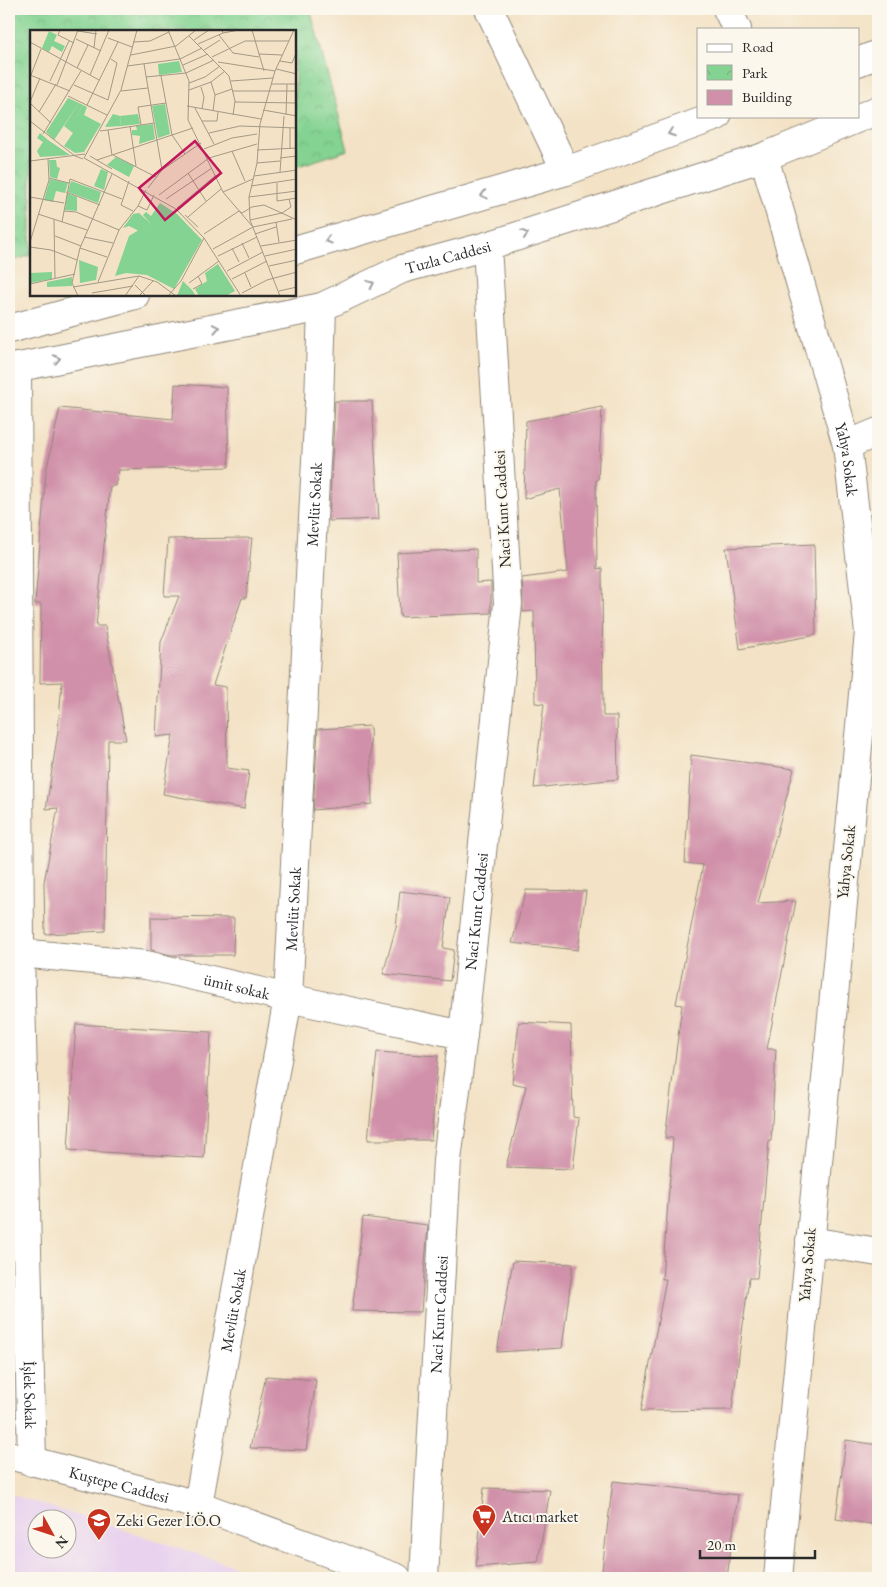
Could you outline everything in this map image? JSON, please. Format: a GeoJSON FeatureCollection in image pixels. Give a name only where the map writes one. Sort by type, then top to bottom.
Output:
{"type":"FeatureCollection","features":[{"type":"Feature","properties":{"kind":"street"},"geometry":{"type":"LineString","coordinates":[[489,9],[566,171]]}},
{"type":"Feature","properties":{"kind":"street"},"geometry":{"type":"LineString","coordinates":[[726,9],[736,28]]}},
{"type":"Feature","properties":{"kind":"street"},"geometry":{"type":"LineString","coordinates":[[860,61],[878,54]]}},
{"type":"Feature","properties":{"kind":"street","name":"Tuzla Caddesi"},"geometry":{"type":"LineString","coordinates":[[860,117],[878,110]]}},
{"type":"Feature","properties":{"kind":"street"},"geometry":{"type":"LineString","coordinates":[[296,250],[566,171],[712,118]]}},
{"type":"Feature","properties":{"kind":"street","name":"Tuzla Caddesi"},"geometry":{"type":"LineString","coordinates":[[13,368],[322,307],[402,269],[487,246],[764,157],[859,118]]}},
{"type":"Feature","properties":{"kind":"street","name":"Yahya Sokak"},"geometry":{"type":"LineString","coordinates":[[764,157],[847,445],[873,635],[810,1241],[778,1578]]}},
{"type":"Feature","properties":{"kind":"street","name":"Naci Kunt Caddesi"},"geometry":{"type":"LineString","coordinates":[[424,1578],[447,1160],[463,1034],[508,604],[487,246]]}},
{"type":"Feature","properties":{"kind":"street"},"geometry":{"type":"LineString","coordinates":[[9,330],[131,296]]}},
{"type":"Feature","properties":{"kind":"street","name":"Mevlüt Sokak"},"geometry":{"type":"LineString","coordinates":[[198,1505],[288,998],[319,403],[322,307]]}},
{"type":"Feature","properties":{"kind":"street","name":"İşlek Sokak"},"geometry":{"type":"LineString","coordinates":[[13,368],[14,952],[20,1458]]}},
{"type":"Feature","properties":{"kind":"street"},"geometry":{"type":"LineString","coordinates":[[847,445],[878,432]]}},
{"type":"Feature","properties":{"kind":"street","name":"ümit sokak"},"geometry":{"type":"LineString","coordinates":[[14,952],[146,965],[288,998],[463,1034]]}},
{"type":"Feature","properties":{"kind":"street"},"geometry":{"type":"LineString","coordinates":[[810,1241],[878,1252]]}},
{"type":"Feature","properties":{"kind":"street","name":"Kuştepe Caddesi"},"geometry":{"type":"LineString","coordinates":[[20,1458],[198,1505],[397,1578]]}},
{"type":"Feature","properties":{"kind":"shaded area","name":"Zeki Gezer İ.Ö.O"},"geometry":{"type":"Polygon","coordinates":[[[9,1494],[60,1510],[28,1510],[28,1560],[78,1560],[78,1516],[271,1578],[9,1578],[9,1494]]]}},
{"type":"Feature","properties":{"kind":"green space"},"geometry":{"type":"Polygon","coordinates":[[[9,9],[310,9],[348,150],[296,167],[296,30],[30,30],[30,255],[9,262],[9,9]]]}},
{"type":"Feature","properties":{"kind":"building"},"geometry":{"type":"Polygon","coordinates":[[[175,384],[227,387],[229,467],[119,470],[115,486],[110,486],[96,626],[105,626],[126,740],[108,740],[105,931],[45,934],[44,882],[58,808],[46,809],[58,731],[62,682],[40,683],[41,604],[35,604],[46,472],[60,408],[173,419],[175,384]]]}},
{"type":"Feature","properties":{"kind":"building"},"geometry":{"type":"Polygon","coordinates":[[[335,401],[372,401],[379,519],[329,521],[335,401]]]}},
{"type":"Feature","properties":{"kind":"building"},"geometry":{"type":"Polygon","coordinates":[[[602,407],[598,479],[596,480],[597,569],[602,568],[603,716],[617,716],[618,779],[534,788],[544,704],[535,703],[534,611],[523,612],[522,578],[568,572],[560,489],[524,499],[526,421],[602,407]]]}},
{"type":"Feature","properties":{"kind":"building"},"geometry":{"type":"Polygon","coordinates":[[[252,538],[246,598],[242,598],[213,685],[226,687],[227,768],[249,771],[244,809],[163,794],[173,735],[156,737],[161,642],[179,596],[164,596],[168,539],[252,538]]]}},
{"type":"Feature","properties":{"kind":"building"},"geometry":{"type":"Polygon","coordinates":[[[814,544],[816,635],[740,649],[726,548],[814,544]]]}},
{"type":"Feature","properties":{"kind":"building"},"geometry":{"type":"Polygon","coordinates":[[[476,549],[476,583],[491,582],[491,613],[400,617],[397,553],[476,549]]]}},
{"type":"Feature","properties":{"kind":"building"},"geometry":{"type":"Polygon","coordinates":[[[370,726],[372,804],[313,810],[318,729],[370,726]]]}},
{"type":"Feature","properties":{"kind":"building"},"geometry":{"type":"Polygon","coordinates":[[[691,755],[794,769],[758,903],[796,901],[767,1049],[776,1049],[771,1141],[769,1141],[757,1278],[749,1278],[732,1410],[641,1411],[666,1279],[662,1279],[673,1138],[665,1138],[682,1005],[676,1004],[703,865],[685,863],[691,755]]]}},
{"type":"Feature","properties":{"kind":"building"},"geometry":{"type":"Polygon","coordinates":[[[526,890],[586,891],[578,950],[512,943],[526,890]]]}},
{"type":"Feature","properties":{"kind":"building"},"geometry":{"type":"Polygon","coordinates":[[[400,891],[450,897],[443,948],[454,950],[450,981],[383,974],[396,927],[400,891]]]}},
{"type":"Feature","properties":{"kind":"building"},"geometry":{"type":"Polygon","coordinates":[[[151,917],[234,918],[233,955],[171,955],[151,950],[151,917]]]}},
{"type":"Feature","properties":{"kind":"building"},"geometry":{"type":"Polygon","coordinates":[[[519,1022],[571,1025],[573,1117],[579,1118],[573,1169],[506,1167],[526,1086],[512,1083],[519,1022]]]}},
{"type":"Feature","properties":{"kind":"building"},"geometry":{"type":"Polygon","coordinates":[[[76,1024],[211,1032],[204,1158],[68,1150],[76,1024]]]}},
{"type":"Feature","properties":{"kind":"building"},"geometry":{"type":"Polygon","coordinates":[[[377,1052],[438,1056],[431,1140],[368,1140],[377,1052]]]}},
{"type":"Feature","properties":{"kind":"building"},"geometry":{"type":"Polygon","coordinates":[[[363,1217],[428,1225],[421,1312],[352,1311],[363,1217]]]}},
{"type":"Feature","properties":{"kind":"building"},"geometry":{"type":"Polygon","coordinates":[[[513,1261],[573,1264],[562,1348],[497,1352],[513,1261]]]}},
{"type":"Feature","properties":{"kind":"building"},"geometry":{"type":"Polygon","coordinates":[[[266,1376],[316,1380],[306,1450],[250,1448],[266,1376]]]}},
{"type":"Feature","properties":{"kind":"building"},"geometry":{"type":"Polygon","coordinates":[[[846,1440],[878,1445],[878,1525],[836,1519],[846,1440]]]}},
{"type":"Feature","properties":{"kind":"building"},"geometry":{"type":"Polygon","coordinates":[[[613,1481],[738,1495],[727,1578],[601,1578],[613,1481]]]}},
{"type":"Feature","properties":{"kind":"building"},"geometry":{"type":"Polygon","coordinates":[[[484,1488],[550,1490],[538,1562],[476,1567],[484,1488]]]}},
{"type":"Feature","properties":{"kind":"place","name":"Atıcı market"},"geometry":{"type":"Point","coordinates":[484,1537]}},
{"type":"Feature","properties":{"kind":"place","name":"Zeki Gezer İ.Ö.O"},"geometry":{"type":"Point","coordinates":[99,1541]}}]}
